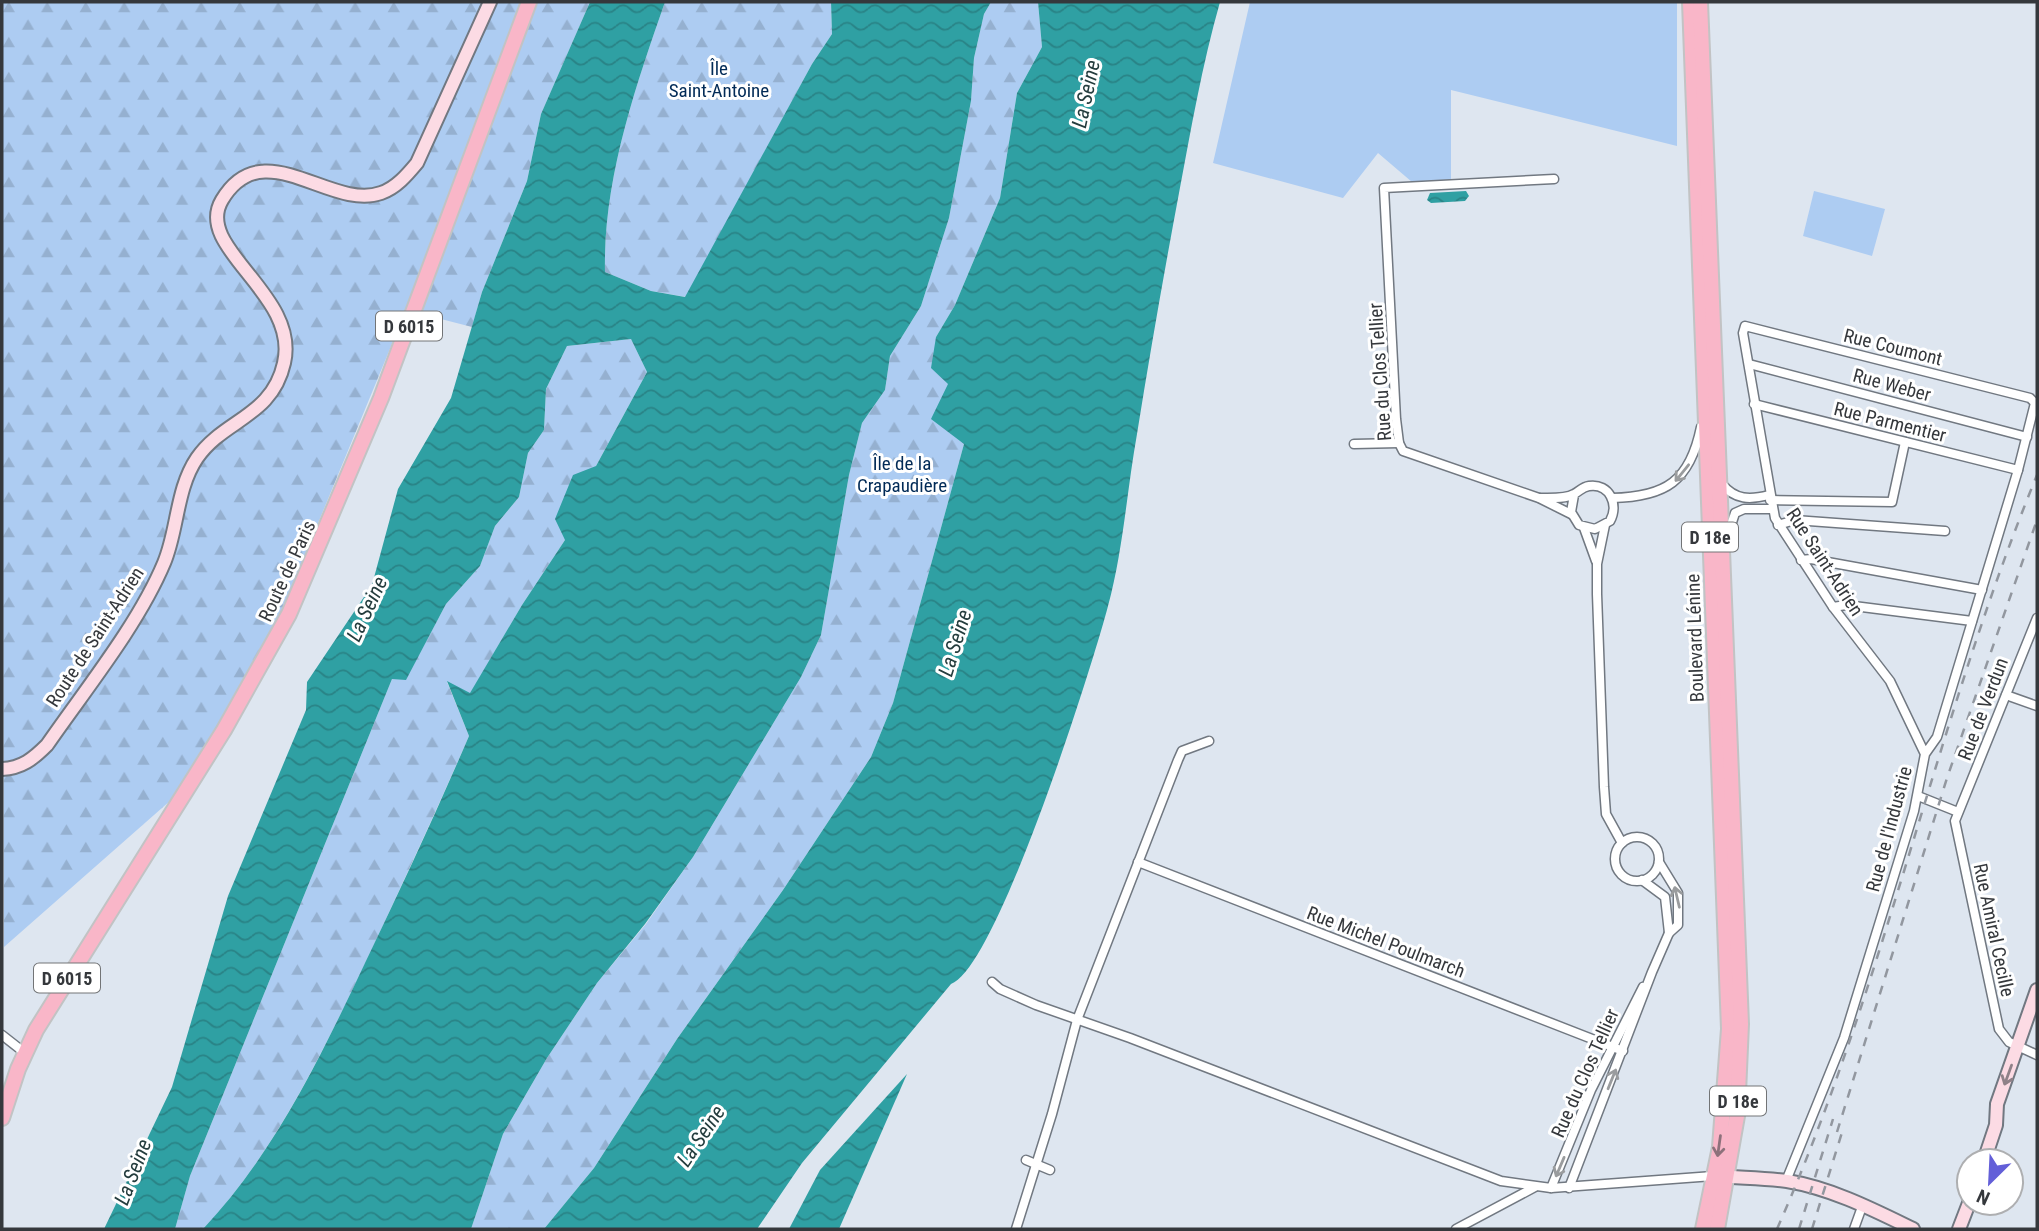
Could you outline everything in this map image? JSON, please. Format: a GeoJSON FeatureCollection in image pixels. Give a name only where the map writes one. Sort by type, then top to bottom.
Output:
{"type":"FeatureCollection","features":[{"type":"Feature","properties":{"kind":"main road","name":"Route de Saint-Adrien"},"geometry":{"type":"LineString","coordinates":[[2,769],[14,769],[31,761],[47,745],[153,586],[165,562],[187,477],[198,458],[212,441],[261,407],[281,377],[285,361],[285,330],[273,304],[224,241],[219,226],[220,202],[236,182],[264,170],[299,177],[358,196],[383,193],[398,184],[417,163],[490,2]]}},
{"type":"Feature","properties":{"kind":"main road","name":"Route de Paris"},"geometry":{"type":"LineString","coordinates":[[2,1118],[25,1053],[86,947],[224,730],[289,614],[381,398],[529,2]]}},
{"type":"Feature","properties":{"kind":"main road","name":"Boulevard Lénine"},"geometry":{"type":"LineString","coordinates":[[1690,2],[1704,410],[1729,980],[1724,1106],[1703,1229]]}},
{"type":"Feature","properties":{"kind":"main road","name":"Boulevard Lénine"},"geometry":{"type":"LineString","coordinates":[[1700,2],[1741,1024],[1737,1116],[1729,1177]]}},
{"type":"Feature","properties":{"kind":"main road"},"geometry":{"type":"LineString","coordinates":[[1989,1147],[1996,1125],[1997,1104],[2037,990]]}},
{"type":"Feature","properties":{"kind":"main road"},"geometry":{"type":"LineString","coordinates":[[1713,1176],[1786,1181],[1863,1204],[1913,1229]]}},
{"type":"Feature","properties":{"kind":"main road","name":"D 18e"},"geometry":{"type":"LineString","coordinates":[[1717,1229],[1729,1177]]}},
{"type":"Feature","properties":{"kind":"street","name":"Rue du Clos Tellier"},"geometry":{"type":"LineString","coordinates":[[1554,179],[1384,188],[1399,443],[1408,453],[1539,498],[1572,514],[1584,528],[1597,564]]}},
{"type":"Feature","properties":{"kind":"street","name":"Rue Saint-Adrien"},"geometry":{"type":"LineString","coordinates":[[1744,327],[1770,501],[1778,525],[1833,607],[1890,681],[1925,754]]}},
{"type":"Feature","properties":{"kind":"street","name":"Rue Coumont"},"geometry":{"type":"LineString","coordinates":[[1744,327],[2034,401]]}},
{"type":"Feature","properties":{"kind":"street","name":"Rue Weber"},"geometry":{"type":"LineString","coordinates":[[1749,364],[2027,437]]}},
{"type":"Feature","properties":{"kind":"street","name":"Rue de l'Industrie"},"geometry":{"type":"LineString","coordinates":[[1786,1181],[1844,1038],[1917,796],[1925,754],[1937,737],[2018,470],[2034,401]]}},
{"type":"Feature","properties":{"kind":"street","name":"Rue Parmentier"},"geometry":{"type":"LineString","coordinates":[[1754,404],[2018,470]]}},
{"type":"Feature","properties":{"kind":"street"},"geometry":{"type":"LineString","coordinates":[[1612,498],[1655,492],[1677,481],[1694,453],[1704,410]]}},
{"type":"Feature","properties":{"kind":"street"},"geometry":{"type":"LineString","coordinates":[[1719,481],[1735,496],[1770,501],[1892,502],[1905,442]]}},
{"type":"Feature","properties":{"kind":"street"},"geometry":{"type":"LineString","coordinates":[[1354,444],[1399,443]]}},
{"type":"Feature","properties":{"kind":"street","name":"Rue du Clos Tellier"},"geometry":{"type":"LineString","coordinates":[[1539,498],[1574,495],[1582,488],[1594,485],[1604,489],[1612,498],[1613,516],[1605,525],[1597,564],[1606,814],[1622,843]]}},
{"type":"Feature","properties":{"kind":"street"},"geometry":{"type":"LineString","coordinates":[[1572,514],[1574,495]]}},
{"type":"Feature","properties":{"kind":"street"},"geometry":{"type":"LineString","coordinates":[[1723,558],[1735,513],[1770,501]]}},
{"type":"Feature","properties":{"kind":"street"},"geometry":{"type":"LineString","coordinates":[[1778,525],[1789,521],[1807,521],[1945,531]]}},
{"type":"Feature","properties":{"kind":"street"},"geometry":{"type":"LineString","coordinates":[[1584,528],[1595,529],[1605,525]]}},
{"type":"Feature","properties":{"kind":"street"},"geometry":{"type":"LineString","coordinates":[[1801,560],[1811,559],[1982,590]]}},
{"type":"Feature","properties":{"kind":"street"},"geometry":{"type":"LineString","coordinates":[[1833,607],[1846,604],[1972,621]]}},
{"type":"Feature","properties":{"kind":"street","name":"Rue de Verdun"},"geometry":{"type":"LineString","coordinates":[[1958,812],[2037,618]]}},
{"type":"Feature","properties":{"kind":"street"},"geometry":{"type":"LineString","coordinates":[[2006,695],[2037,706]]}},
{"type":"Feature","properties":{"kind":"street"},"geometry":{"type":"LineString","coordinates":[[1016,1229],[1038,1165],[1077,1020],[1180,754],[1209,741]]}},
{"type":"Feature","properties":{"kind":"street"},"geometry":{"type":"LineString","coordinates":[[1917,796],[1958,812]]}},
{"type":"Feature","properties":{"kind":"street","name":"Rue Amiral Cecille"},"geometry":{"type":"LineString","coordinates":[[1958,812],[1955,821],[1999,1029],[2009,1042],[2018,1047]]}},
{"type":"Feature","properties":{"kind":"street","name":"Rue du Clos Tellier"},"geometry":{"type":"LineString","coordinates":[[1569,1188],[1652,972],[1669,933],[1678,925],[1678,893],[1658,862],[1657,849],[1646,839],[1633,837],[1622,843],[1615,855],[1617,869],[1627,879],[1642,880],[1665,897],[1669,933]]}},
{"type":"Feature","properties":{"kind":"street","name":"Rue Michel Poulmarch"},"geometry":{"type":"LineString","coordinates":[[1138,862],[1623,1051]]}},
{"type":"Feature","properties":{"kind":"street"},"geometry":{"type":"LineString","coordinates":[[1642,880],[1654,873],[1658,862]]}},
{"type":"Feature","properties":{"kind":"street","name":"Rue du Clos Tellier"},"geometry":{"type":"LineString","coordinates":[[1551,1188],[1612,1047],[1652,972]]}},
{"type":"Feature","properties":{"kind":"street"},"geometry":{"type":"LineString","coordinates":[[992,982],[1011,995],[1489,1178],[1535,1187],[1569,1188],[1713,1176]]}},
{"type":"Feature","properties":{"kind":"street"},"geometry":{"type":"LineString","coordinates":[[2,1035],[25,1053]]}},
{"type":"Feature","properties":{"kind":"street"},"geometry":{"type":"LineString","coordinates":[[2018,1047],[2037,1055]]}},
{"type":"Feature","properties":{"kind":"street"},"geometry":{"type":"LineString","coordinates":[[1026,1160],[1050,1170]]}},
{"type":"Feature","properties":{"kind":"street"},"geometry":{"type":"LineString","coordinates":[[1456,1229],[1535,1187]]}},
{"type":"Feature","properties":{"kind":"street"},"geometry":{"type":"LineString","coordinates":[[1854,1229],[1863,1204]]}},
{"type":"Feature","properties":{"kind":"green space"},"geometry":{"type":"Polygon","coordinates":[[[2,2],[590,2],[541,114],[527,181],[482,292],[472,327],[406,310],[262,659],[179,793],[4,947],[2,2]]]}},
{"type":"Feature","properties":{"kind":"green space","name":"Île Saint-Antoine"},"geometry":{"type":"Polygon","coordinates":[[[665,2],[831,2],[832,34],[812,64],[686,297],[651,291],[605,272],[609,203],[615,169],[632,101],[665,2]]]}},
{"type":"Feature","properties":{"kind":"green space","name":"Île de la Crapaudière"},"geometry":{"type":"Polygon","coordinates":[[[991,2],[1038,2],[1042,47],[1017,93],[1000,198],[955,305],[936,337],[964,444],[893,703],[871,757],[783,890],[677,1039],[594,1168],[544,1229],[471,1229],[503,1134],[547,1058],[597,983],[646,924],[693,857],[801,677],[821,635],[849,475],[862,423],[885,390],[890,356],[921,306],[949,218],[971,101],[974,58],[984,14],[991,2]]]}},
{"type":"Feature","properties":{"kind":"green space"},"geometry":{"type":"Polygon","coordinates":[[[1250,2],[1677,2],[1677,146],[1451,90],[1451,180],[1412,182],[1378,153],[1343,198],[1213,163],[1250,2]]]}},
{"type":"Feature","properties":{"kind":"green space"},"geometry":{"type":"Polygon","coordinates":[[[1814,191],[1885,209],[1872,256],[1803,236],[1814,191]]]}},
{"type":"Feature","properties":{"kind":"green space"},"geometry":{"type":"Polygon","coordinates":[[[631,339],[647,372],[596,466],[565,540],[522,605],[470,694],[447,682],[469,736],[329,1037],[273,1138],[228,1200],[203,1229],[175,1229],[190,1176],[392,679],[406,679],[446,604],[480,566],[495,526],[519,497],[528,453],[544,430],[546,389],[567,346],[631,339]]]}},
{"type":"Feature","properties":{"kind":"water","name":"La Seine"},"geometry":{"type":"Polygon","coordinates":[[[590,2],[665,2],[632,101],[615,169],[609,203],[605,272],[651,291],[685,297],[812,64],[832,34],[831,2],[991,2],[984,14],[974,58],[971,101],[949,218],[921,306],[890,356],[885,390],[862,423],[849,475],[821,635],[801,677],[693,857],[645,924],[597,983],[547,1058],[503,1134],[471,1229],[203,1229],[252,1169],[294,1103],[348,998],[444,793],[469,736],[447,681],[470,693],[522,605],[565,540],[555,519],[573,475],[596,466],[647,372],[631,339],[567,346],[546,389],[544,430],[528,453],[519,497],[495,526],[480,566],[446,604],[406,680],[392,679],[190,1176],[175,1229],[104,1229],[172,1087],[228,896],[306,710],[307,682],[372,585],[398,489],[451,398],[482,292],[527,181],[541,114],[590,2]]]}},
{"type":"Feature","properties":{"kind":"water","name":"La Seine"},"geometry":{"type":"Polygon","coordinates":[[[1038,2],[1220,2],[1202,73],[1173,223],[1113,585],[1064,747],[1017,873],[993,926],[970,966],[951,984],[802,1163],[757,1229],[544,1229],[594,1168],[677,1039],[783,890],[871,757],[893,703],[964,444],[931,419],[948,384],[931,368],[936,337],[955,305],[1000,198],[1017,93],[1042,47],[1038,2]]]}},
{"type":"Feature","properties":{"kind":"water"},"geometry":{"type":"Polygon","coordinates":[[[1466,191],[1469,196],[1465,201],[1431,203],[1427,200],[1430,193],[1466,191]]]}},
{"type":"Feature","properties":{"kind":"water"},"geometry":{"type":"Polygon","coordinates":[[[907,1074],[839,1229],[789,1229],[820,1170],[907,1074]]]}},
{"type":"Feature","properties":{"kind":"railway"},"geometry":{"type":"LineString","coordinates":[[1777,1229],[1815,1137],[1849,1043],[1969,662],[2037,475]]}},
{"type":"Feature","properties":{"kind":"railway"},"geometry":{"type":"LineString","coordinates":[[1837,1132],[1947,778],[2037,520]]}},
{"type":"Feature","properties":{"kind":"railway"},"geometry":{"type":"LineString","coordinates":[[1799,1229],[1833,1119]]}},
{"type":"Feature","properties":{"kind":"railway"},"geometry":{"type":"LineString","coordinates":[[1812,1229],[1844,1126]]}}]}
